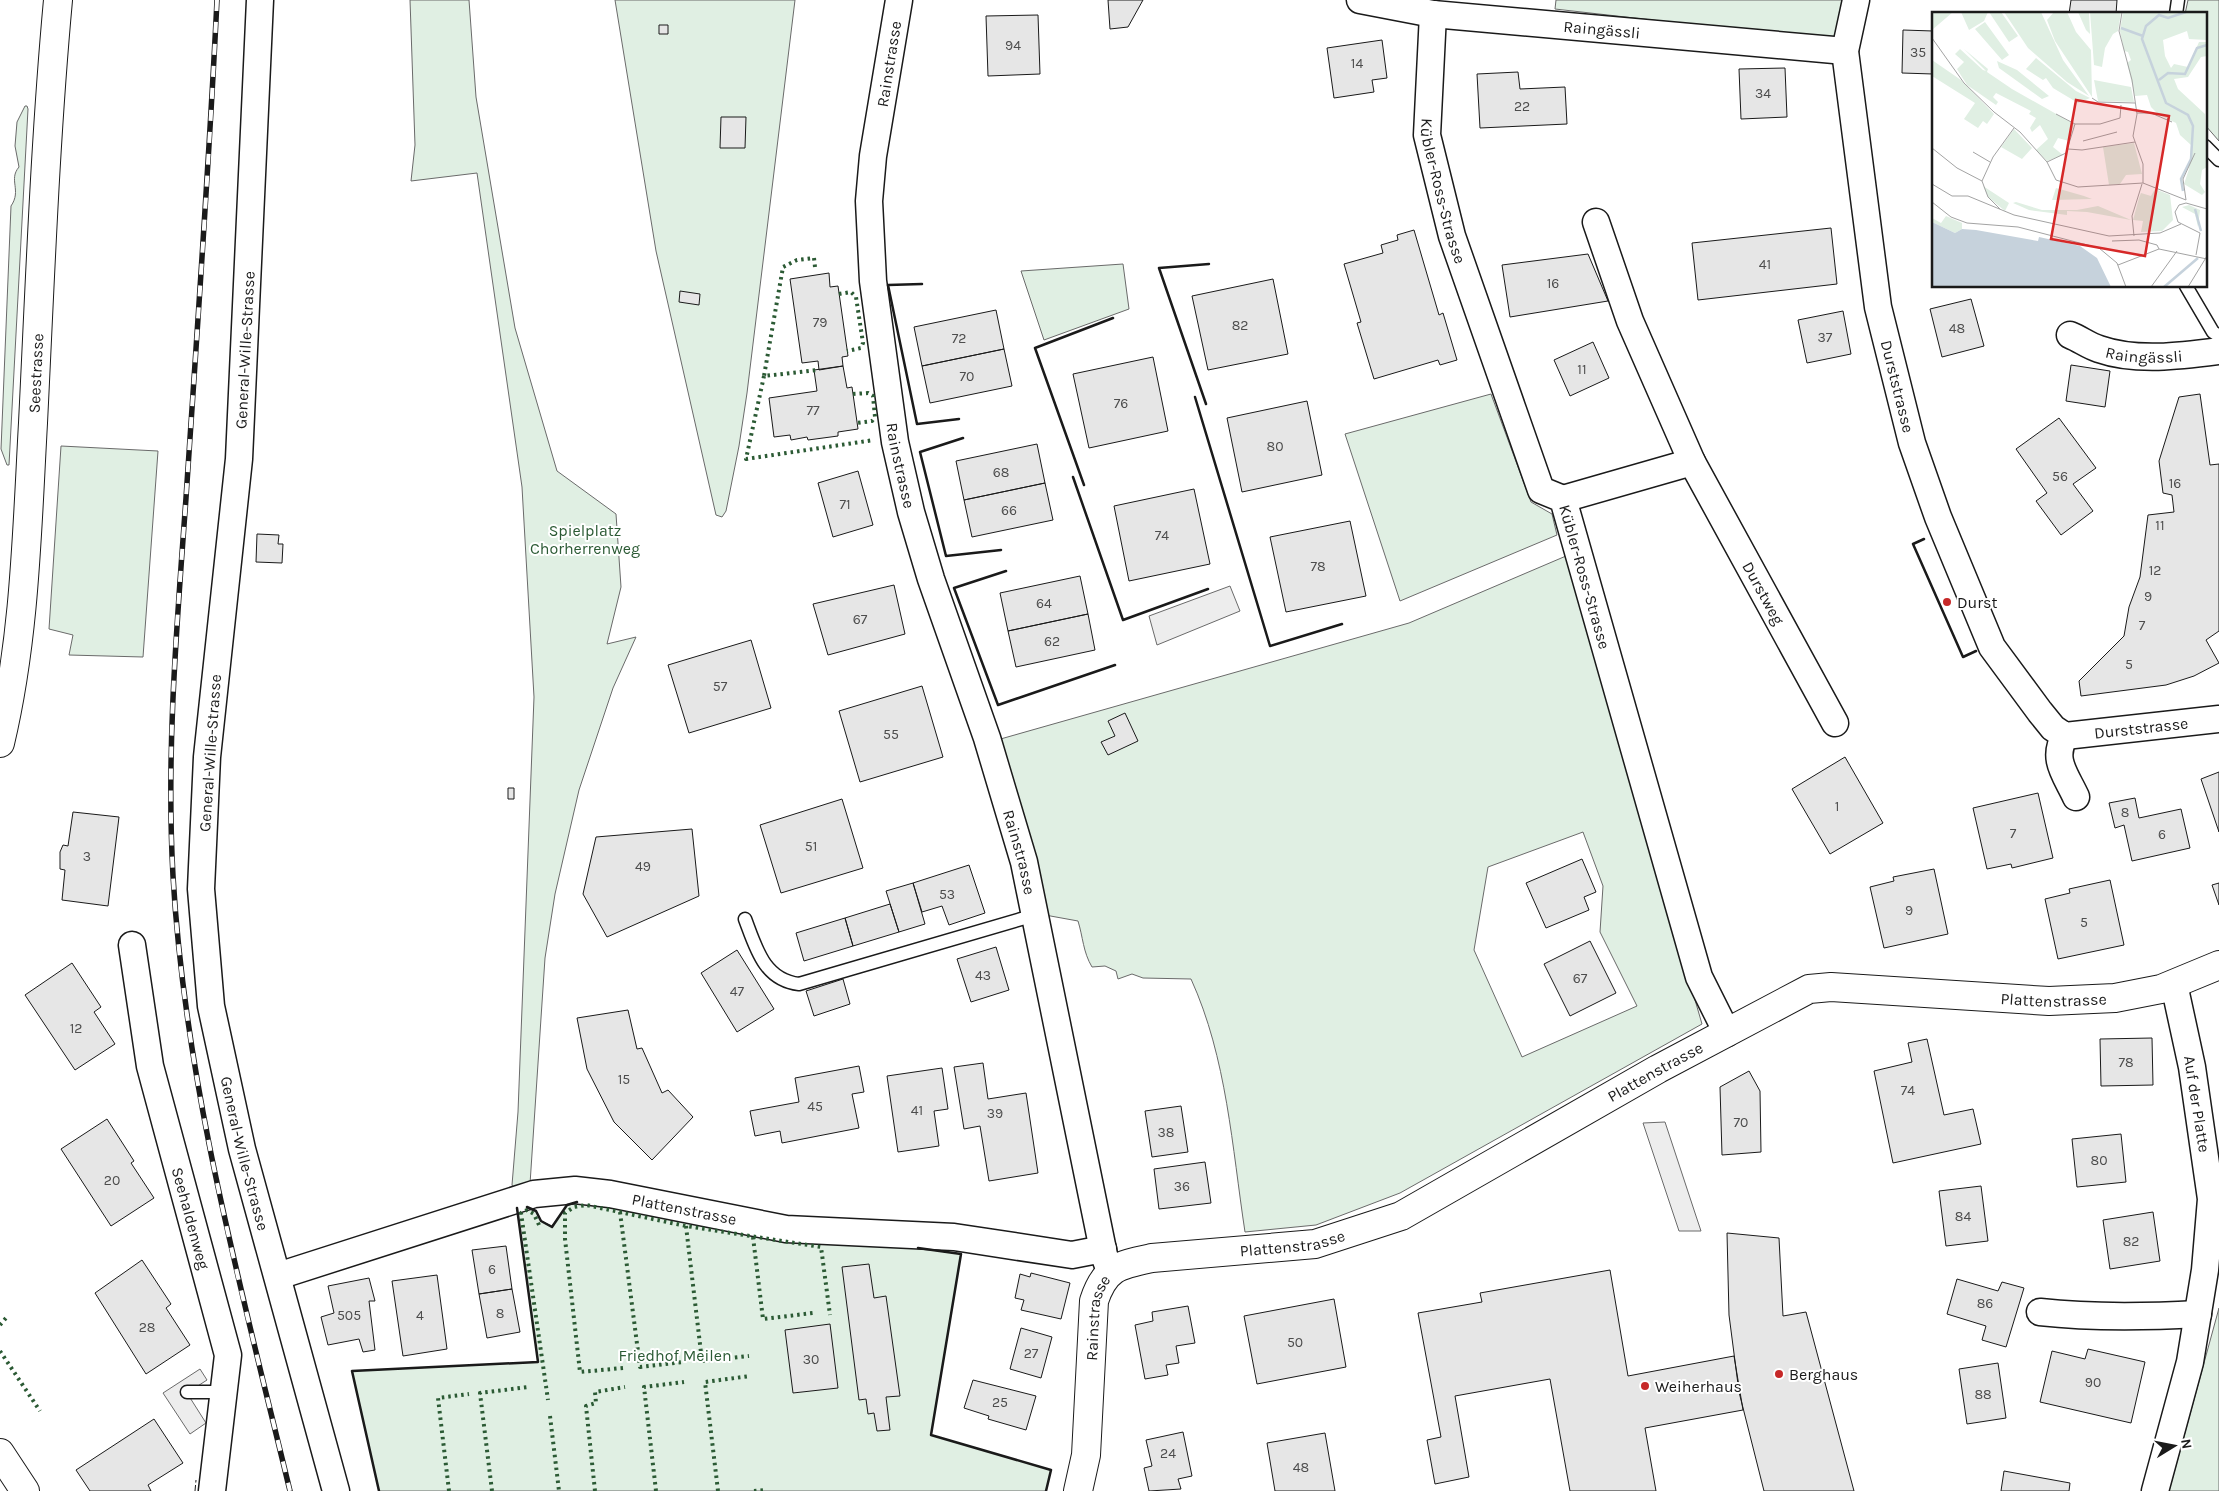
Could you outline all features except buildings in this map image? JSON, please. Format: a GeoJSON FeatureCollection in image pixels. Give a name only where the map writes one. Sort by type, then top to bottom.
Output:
{"type":"FeatureCollection","features":[{"type":"Feature","properties":{"kind":"street","name":"Seestrasse"},"geometry":{"type":"LineString","coordinates":[[0,743],[14,673],[25,570],[46,150],[58,0]]}},
{"type":"Feature","properties":{"kind":"street","name":"General-Wille-Strasse"},"geometry":{"type":"LineString","coordinates":[[260,0],[239,459],[207,756],[201,889],[211,1006],[242,1149],[336,1491]]}},
{"type":"Feature","properties":{"kind":"street","name":"Rainstrasse"},"geometry":{"type":"LineString","coordinates":[[900,0],[873,156],[869,201],[873,281],[895,442],[911,512],[931,579],[974,699],[1014,824],[1035,915],[1106,1260],[1094,1301],[1086,1455],[1078,1491]]}},
{"type":"Feature","properties":{"kind":"street","name":"Raingässli"},"geometry":{"type":"LineString","coordinates":[[1360,0],[1433,14],[1845,52]]}},
{"type":"Feature","properties":{"kind":"street","name":"Durststrasse"},"geometry":{"type":"LineString","coordinates":[[1856,0],[1845,52],[1878,307],[1912,443],[1938,517],[1992,647],[2053,728],[2065,736],[2219,719]]}},
{"type":"Feature","properties":{"kind":"street","name":"Kübler-Ross-Strasse"},"geometry":{"type":"LineString","coordinates":[[1433,14],[1427,135],[1452,236],[1541,490],[1563,499],[1700,977],[1727,1034]]}},
{"type":"Feature","properties":{"kind":"street","name":"Durstweg"},"geometry":{"type":"LineString","coordinates":[[1596,222],[1630,321],[1692,462],[1834,723]]}},
{"type":"Feature","properties":{"kind":"street","name":"Raingässli"},"geometry":{"type":"LineString","coordinates":[[2070,335],[2099,349],[2124,354],[2185,355],[2219,350]]}},
{"type":"Feature","properties":{"kind":"street"},"geometry":{"type":"LineString","coordinates":[[1563,499],[1692,462]]}},
{"type":"Feature","properties":{"kind":"street"},"geometry":{"type":"LineString","coordinates":[[2065,736],[2059,746],[2058,756],[2076,797]]}},
{"type":"Feature","properties":{"kind":"street","name":"Seehaldenweg"},"geometry":{"type":"LineString","coordinates":[[132,945],[150,1066],[228,1355],[212,1491]]}},
{"type":"Feature","properties":{"kind":"street","name":"Plattenstrasse"},"geometry":{"type":"LineString","coordinates":[[278,1276],[534,1194],[575,1190],[610,1194],[786,1229],[954,1237],[1125,1264],[1152,1258],[1315,1244],[1401,1216],[1658,1070],[1809,989],[1832,987],[2073,1001],[2115,998],[2162,989],[2219,966]]}},
{"type":"Feature","properties":{"kind":"street","name":"Auf der Platte"},"geometry":{"type":"LineString","coordinates":[[2154,1491],[2190,1362],[2205,1270],[2211,1199],[2192,1067],[2174,984]]}},
{"type":"Feature","properties":{"kind":"street"},"geometry":{"type":"LineString","coordinates":[[2040,1312],[2087,1318],[2198,1314]]}},
{"type":"Feature","properties":{"kind":"street"},"geometry":{"type":"LineString","coordinates":[[0,1453],[25,1491]]}},
{"type":"Feature","properties":{"kind":"lane"},"geometry":{"type":"LineString","coordinates":[[2206,147],[2219,160]]}},
{"type":"Feature","properties":{"kind":"lane"},"geometry":{"type":"LineString","coordinates":[[2187,288],[2213,332],[2219,336]]}},
{"type":"Feature","properties":{"kind":"lane","name":"Rainstrasse"},"geometry":{"type":"LineString","coordinates":[[745,919],[766,966],[776,977],[788,983],[799,984],[1035,915]]}},
{"type":"Feature","properties":{"kind":"lane"},"geometry":{"type":"LineString","coordinates":[[187,1392],[224,1392]]}},
{"type":"Feature","properties":{"kind":"green space","name":"Spielplatz Chorherrenweg"},"geometry":{"type":"Polygon","coordinates":[[[410,0],[469,0],[476,97],[515,328],[557,471],[616,514],[621,587],[607,644],[636,637],[613,688],[579,790],[555,894],[545,958],[530,1184],[514,1189],[512,1185],[518,1112],[534,697],[522,487],[477,173],[411,181],[415,145],[410,0]]]}},
{"type":"Feature","properties":{"kind":"green space"},"geometry":{"type":"Polygon","coordinates":[[[615,0],[795,0],[747,393],[726,511],[722,517],[716,515],[656,251],[615,0]]]}},
{"type":"Feature","properties":{"kind":"green space"},"geometry":{"type":"Polygon","coordinates":[[[1556,0],[1845,0],[1837,41],[1555,9],[1556,0]]]}},
{"type":"Feature","properties":{"kind":"green space"},"geometry":{"type":"Polygon","coordinates":[[[2188,0],[2219,0],[2219,141],[2206,126],[2206,12],[2185,12],[2188,0]]]}},
{"type":"Feature","properties":{"kind":"green space"},"geometry":{"type":"Polygon","coordinates":[[[25,106],[28,109],[9,465],[7,465],[1,449],[11,206],[15,195],[15,176],[19,167],[15,146],[17,122],[25,106]]]}},
{"type":"Feature","properties":{"kind":"green space"},"geometry":{"type":"Polygon","coordinates":[[[1123,264],[1129,309],[1044,340],[1021,271],[1123,264]]]}},
{"type":"Feature","properties":{"kind":"green space"},"geometry":{"type":"Polygon","coordinates":[[[1491,394],[1531,502],[1552,514],[1557,535],[1400,601],[1345,434],[1491,394]]]}},
{"type":"Feature","properties":{"kind":"green space"},"geometry":{"type":"Polygon","coordinates":[[[61,446],[158,451],[143,657],[69,655],[73,635],[49,629],[61,446]]]}},
{"type":"Feature","properties":{"kind":"green space"},"geometry":{"type":"Polygon","coordinates":[[[1566,556],[1702,1024],[1400,1193],[1316,1225],[1245,1232],[1227,1103],[1213,1040],[1191,979],[1143,978],[1132,974],[1118,979],[1116,971],[1105,966],[1092,967],[1085,950],[1078,921],[1045,915],[997,740],[1409,623],[1566,556]],[[1583,832],[1488,867],[1474,950],[1522,1057],[1637,1006],[1600,932],[1603,886],[1583,832]]]}},
{"type":"Feature","properties":{"kind":"green space","name":"Friedhof Meilen"},"geometry":{"type":"Polygon","coordinates":[[[576,1202],[961,1254],[931,1435],[1051,1470],[1046,1491],[379,1491],[352,1371],[538,1362],[517,1208],[524,1207],[536,1211],[541,1221],[552,1226],[567,1205],[576,1202]]]}},
{"type":"Feature","properties":{"kind":"green space"},"geometry":{"type":"Polygon","coordinates":[[[2219,1308],[2219,1491],[2169,1491],[2219,1308]]]}},
{"type":"Feature","properties":{"kind":"shaded area"},"geometry":{"type":"Polygon","coordinates":[[[1230,586],[1240,611],[1157,645],[1149,616],[1230,586]]]}},
{"type":"Feature","properties":{"kind":"shaded area"},"geometry":{"type":"Polygon","coordinates":[[[1665,1122],[1701,1231],[1679,1231],[1643,1123],[1665,1122]]]}},
{"type":"Feature","properties":{"kind":"shaded area"},"geometry":{"type":"Polygon","coordinates":[[[200,1369],[207,1380],[187,1393],[206,1423],[190,1434],[163,1393],[200,1369]]]}},
{"type":"Feature","properties":{"kind":"railway"},"geometry":{"type":"LineString","coordinates":[[217,0],[207,187],[174,687],[171,782],[173,876],[179,954],[189,1032],[202,1109],[235,1262],[290,1491]]}},
{"type":"Feature","properties":{"kind":"hedge"},"geometry":{"type":"LineString","coordinates":[[815,267],[814,258],[797,260],[783,267],[764,376],[818,370]]}},
{"type":"Feature","properties":{"kind":"hedge"},"geometry":{"type":"LineString","coordinates":[[839,294],[851,292],[856,297],[863,343],[861,348],[847,351]]}},
{"type":"Feature","properties":{"kind":"hedge"},"geometry":{"type":"LineString","coordinates":[[764,376],[746,459],[874,440]]}},
{"type":"Feature","properties":{"kind":"hedge"},"geometry":{"type":"LineString","coordinates":[[853,394],[868,393],[873,396],[875,417],[872,421],[857,423]]}},
{"type":"Feature","properties":{"kind":"hedge"},"geometry":{"type":"LineString","coordinates":[[623,1368],[580,1372],[565,1239],[565,1213],[574,1207],[586,1205],[686,1226],[821,1247],[830,1315]]}},
{"type":"Feature","properties":{"kind":"hedge"},"geometry":{"type":"LineString","coordinates":[[539,1225],[534,1214],[527,1210],[521,1213],[548,1400]]}},
{"type":"Feature","properties":{"kind":"hedge"},"geometry":{"type":"LineString","coordinates":[[620,1212],[640,1367],[683,1362]]}},
{"type":"Feature","properties":{"kind":"hedge"},"geometry":{"type":"LineString","coordinates":[[686,1226],[702,1361],[749,1356]]}},
{"type":"Feature","properties":{"kind":"hedge"},"geometry":{"type":"LineString","coordinates":[[753,1237],[763,1319],[813,1313]]}},
{"type":"Feature","properties":{"kind":"hedge"},"geometry":{"type":"LineString","coordinates":[[0,1325],[6,1318]]}},
{"type":"Feature","properties":{"kind":"hedge"},"geometry":{"type":"LineString","coordinates":[[0,1351],[40,1411]]}},
{"type":"Feature","properties":{"kind":"hedge"},"geometry":{"type":"LineString","coordinates":[[718,1491],[705,1382],[750,1376]]}},
{"type":"Feature","properties":{"kind":"hedge"},"geometry":{"type":"LineString","coordinates":[[656,1491],[644,1387],[684,1382]]}},
{"type":"Feature","properties":{"kind":"hedge"},"geometry":{"type":"LineString","coordinates":[[492,1491],[480,1393],[528,1387]]}},
{"type":"Feature","properties":{"kind":"hedge"},"geometry":{"type":"LineString","coordinates":[[595,1491],[586,1406],[596,1403],[595,1392],[625,1387]]}},
{"type":"Feature","properties":{"kind":"hedge"},"geometry":{"type":"LineString","coordinates":[[449,1491],[438,1398],[469,1394]]}},
{"type":"Feature","properties":{"kind":"hedge"},"geometry":{"type":"LineString","coordinates":[[550,1416],[559,1491]]}},
{"type":"Feature","properties":{"kind":"hedge"},"geometry":{"type":"LineString","coordinates":[[754,1491],[765,1490]]}},
{"type":"Feature","properties":{"kind":"fence"},"geometry":{"type":"LineString","coordinates":[[195,1491],[196,1480]]}},
{"type":"Feature","properties":{"kind":"wall"},"geometry":{"type":"LineString","coordinates":[[1206,404],[1159,268],[1209,264]]}},
{"type":"Feature","properties":{"kind":"wall"},"geometry":{"type":"LineString","coordinates":[[922,284],[888,285],[917,424],[959,419]]}},
{"type":"Feature","properties":{"kind":"wall"},"geometry":{"type":"LineString","coordinates":[[1084,485],[1035,348],[1113,318]]}},
{"type":"Feature","properties":{"kind":"wall"},"geometry":{"type":"LineString","coordinates":[[1195,397],[1270,646],[1342,624]]}},
{"type":"Feature","properties":{"kind":"wall"},"geometry":{"type":"LineString","coordinates":[[963,438],[920,452],[946,556],[1001,550]]}},
{"type":"Feature","properties":{"kind":"wall"},"geometry":{"type":"LineString","coordinates":[[1073,477],[1123,620],[1208,589]]}},
{"type":"Feature","properties":{"kind":"wall"},"geometry":{"type":"LineString","coordinates":[[1924,539],[1913,544],[1963,657],[1976,651]]}},
{"type":"Feature","properties":{"kind":"wall"},"geometry":{"type":"LineString","coordinates":[[1006,571],[954,588],[998,705],[1115,665]]}},
{"type":"Feature","properties":{"kind":"wall"},"geometry":{"type":"LineString","coordinates":[[527,1207],[536,1211],[541,1221],[552,1227],[567,1205],[577,1202]]}},
{"type":"Feature","properties":{"kind":"wall"},"geometry":{"type":"LineString","coordinates":[[379,1491],[352,1371],[538,1362],[517,1208]]}},
{"type":"Feature","properties":{"kind":"wall"},"geometry":{"type":"LineString","coordinates":[[918,1248],[961,1254],[931,1435],[1051,1470],[1046,1491]]}},
{"type":"Feature","properties":{"kind":"place","name":"Durst"},"geometry":{"type":"Point","coordinates":[1947,602]}},
{"type":"Feature","properties":{"kind":"place","name":"Berghaus"},"geometry":{"type":"Point","coordinates":[1779,1374]}},
{"type":"Feature","properties":{"kind":"place","name":"Weiherhaus"},"geometry":{"type":"Point","coordinates":[1645,1386]}}]}
